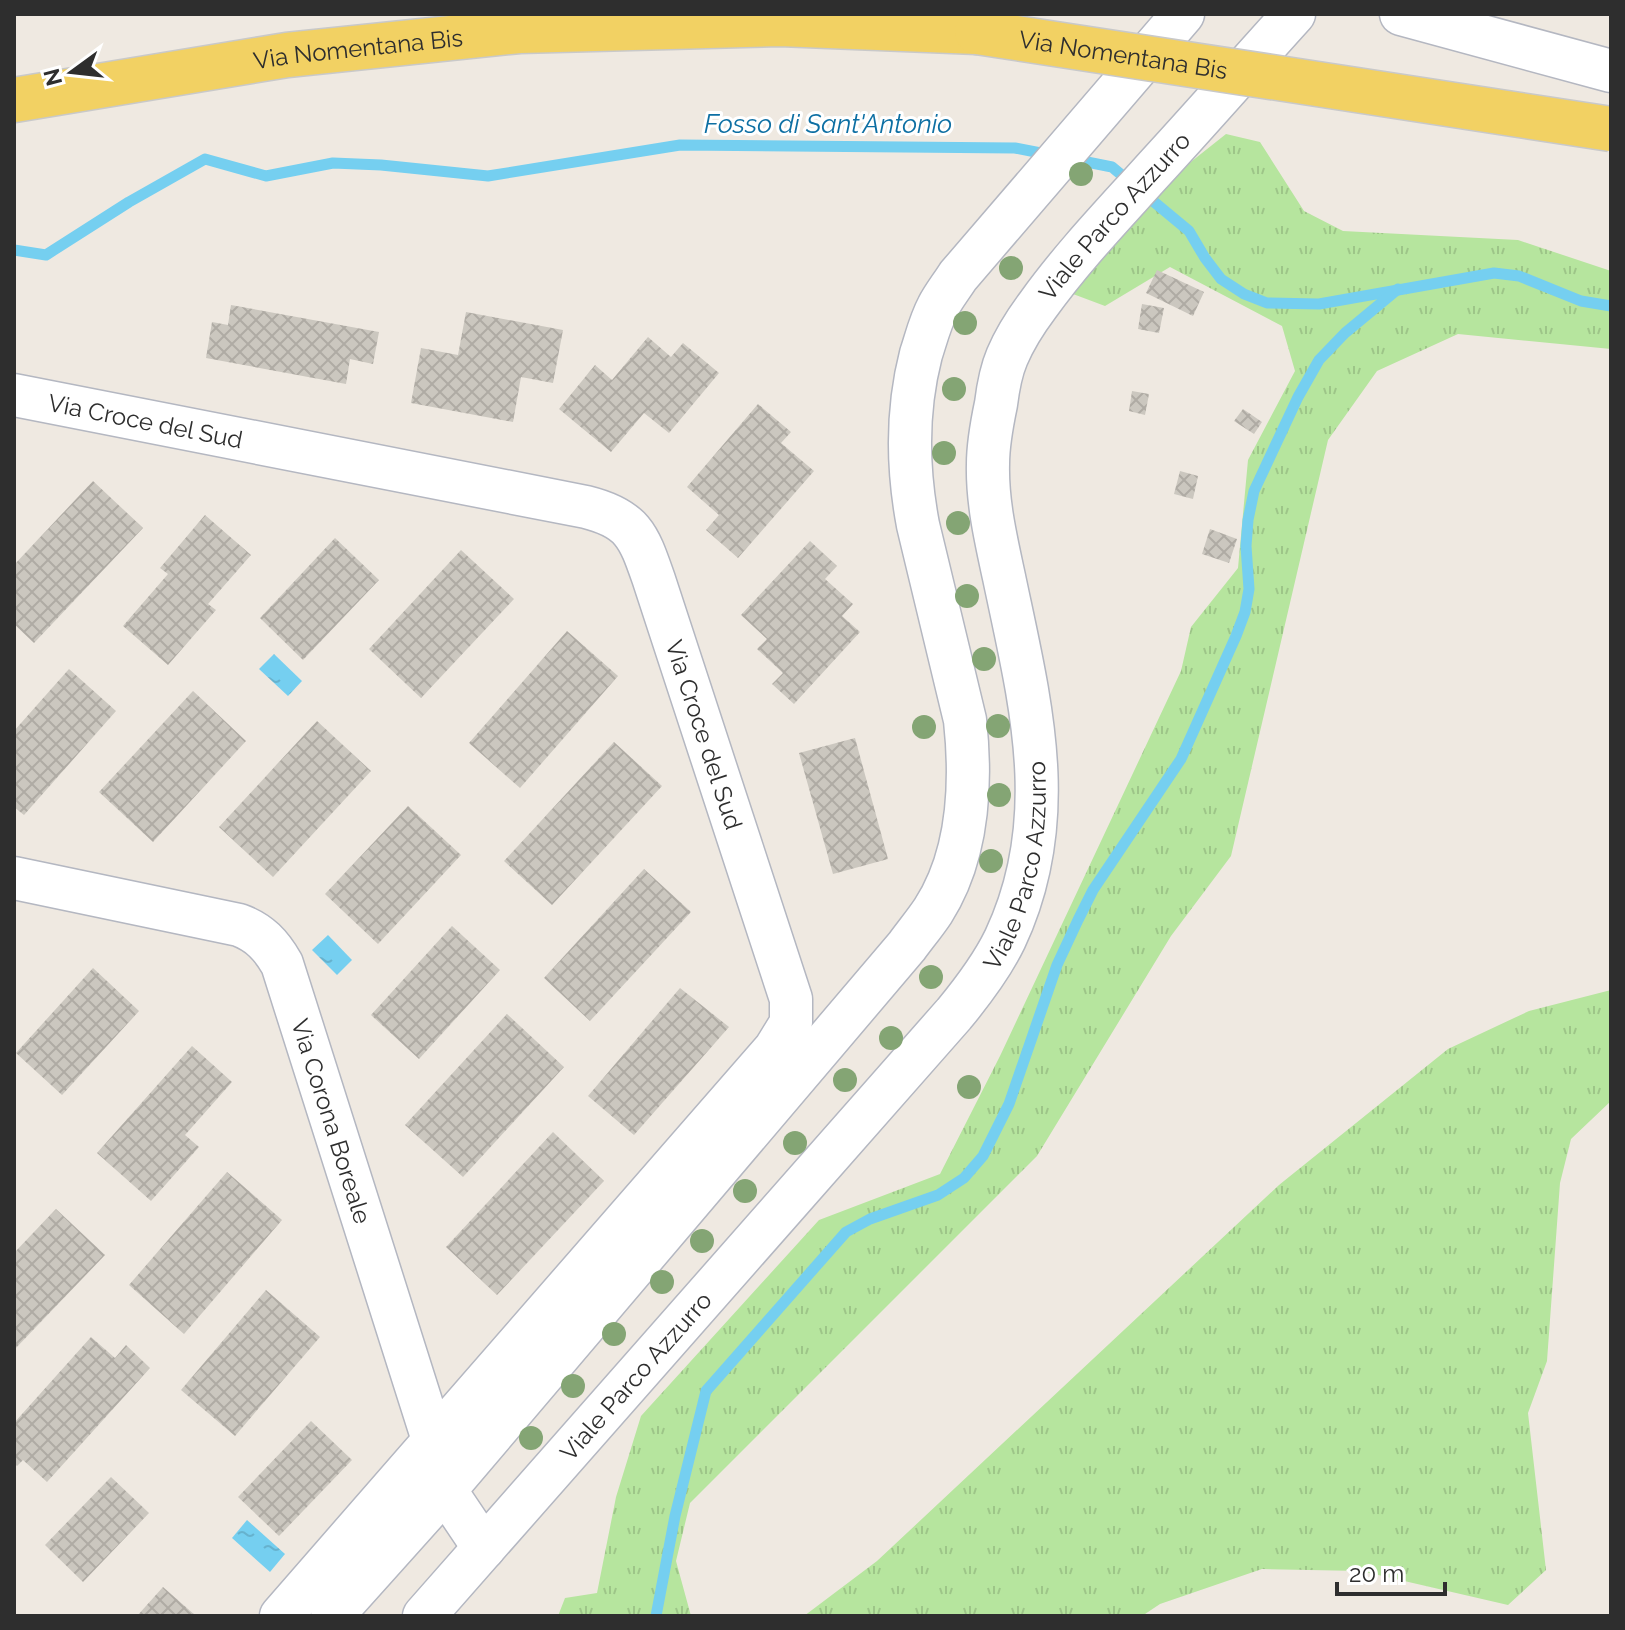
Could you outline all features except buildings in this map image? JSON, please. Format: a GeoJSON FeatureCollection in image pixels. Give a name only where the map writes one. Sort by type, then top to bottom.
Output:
{"type":"FeatureCollection","features":[{"type":"Feature","properties":{"kind":"main road","name":"Via Nomentana Bis"},"geometry":{"type":"LineString","coordinates":[[14,100],[287,55],[519,31],[780,24],[977,32],[1611,129]]}},
{"type":"Feature","properties":{"kind":"street"},"geometry":{"type":"LineString","coordinates":[[332,1616],[445,1490],[933,912],[949,881],[958,852],[969,786],[969,753],[965,720],[912,494],[909,461],[912,397],[926,338],[937,308],[958,276],[1183,14]]}},
{"type":"Feature","properties":{"kind":"street","name":"Viale Parco Azzurro"},"geometry":{"type":"LineString","coordinates":[[424,1616],[954,1014],[973,991],[1004,939],[1032,855],[1038,782],[1027,686],[993,524],[988,462],[992,425],[1007,358],[1021,329],[1062,272],[1294,14]]}},
{"type":"Feature","properties":{"kind":"street"},"geometry":{"type":"LineString","coordinates":[[1401,14],[1611,71]]}},
{"type":"Feature","properties":{"kind":"street","name":"Via Croce del Sud"},"geometry":{"type":"LineString","coordinates":[[14,395],[613,515],[632,530],[647,560],[791,999],[791,1023],[775,1049],[281,1616]]}},
{"type":"Feature","properties":{"kind":"street","name":"Via Corona Boreale"},"geometry":{"type":"LineString","coordinates":[[14,878],[239,925],[265,939],[275,952],[282,964],[434,1443],[445,1490],[484,1548]]}},
{"type":"Feature","properties":{"kind":"green space"},"geometry":{"type":"Polygon","coordinates":[[[1226,134],[1260,142],[1304,211],[1343,231],[1518,240],[1611,271],[1611,349],[1458,334],[1377,371],[1328,440],[1231,856],[1171,936],[1037,1156],[690,1503],[676,1561],[691,1616],[558,1616],[565,1598],[597,1593],[616,1497],[641,1416],[819,1220],[940,1174],[1000,1056],[1181,671],[1191,627],[1238,568],[1248,460],[1295,371],[1282,326],[1170,267],[1105,306],[1073,294],[1100,234],[1226,134]]]}},
{"type":"Feature","properties":{"kind":"green space"},"geometry":{"type":"Polygon","coordinates":[[[1611,990],[1611,1101],[1571,1139],[1560,1183],[1547,1361],[1528,1413],[1546,1570],[1508,1605],[1361,1571],[1262,1569],[1160,1604],[1142,1616],[804,1616],[877,1561],[1279,1185],[1448,1049],[1529,1011],[1611,990]]]}},
{"type":"Feature","properties":{"kind":"water"},"geometry":{"type":"Polygon","coordinates":[[[274,654],[302,681],[288,696],[259,669],[274,654]]]}},
{"type":"Feature","properties":{"kind":"water"},"geometry":{"type":"Polygon","coordinates":[[[328,935],[352,960],[337,975],[312,950],[328,935]]]}},
{"type":"Feature","properties":{"kind":"water"},"geometry":{"type":"Polygon","coordinates":[[[247,1520],[285,1554],[270,1572],[232,1538],[247,1520]]]}},
{"type":"Feature","properties":{"kind":"waterway","name":"Fosso di Sant'Antonio"},"geometry":{"type":"LineString","coordinates":[[14,250],[46,255],[129,202],[205,159],[266,176],[333,163],[488,176],[680,145],[1015,148],[1051,155]]}},
{"type":"Feature","properties":{"kind":"waterway","name":"Fosso di Sant'Antonio"},"geometry":{"type":"LineString","coordinates":[[1072,159],[1112,167],[1189,231],[1221,279],[1244,294],[1267,303],[1319,304],[1494,273],[1519,276],[1581,301],[1611,306]]}},
{"type":"Feature","properties":{"kind":"waterway"},"geometry":{"type":"LineString","coordinates":[[656,1616],[675,1516],[706,1391],[846,1232],[870,1219],[938,1195],[964,1178],[983,1156],[1009,1104],[1057,965],[1078,920],[1093,890],[1181,759],[1236,636],[1249,589],[1246,546],[1254,491],[1298,397],[1319,360],[1345,333],[1398,289]]}}]}
